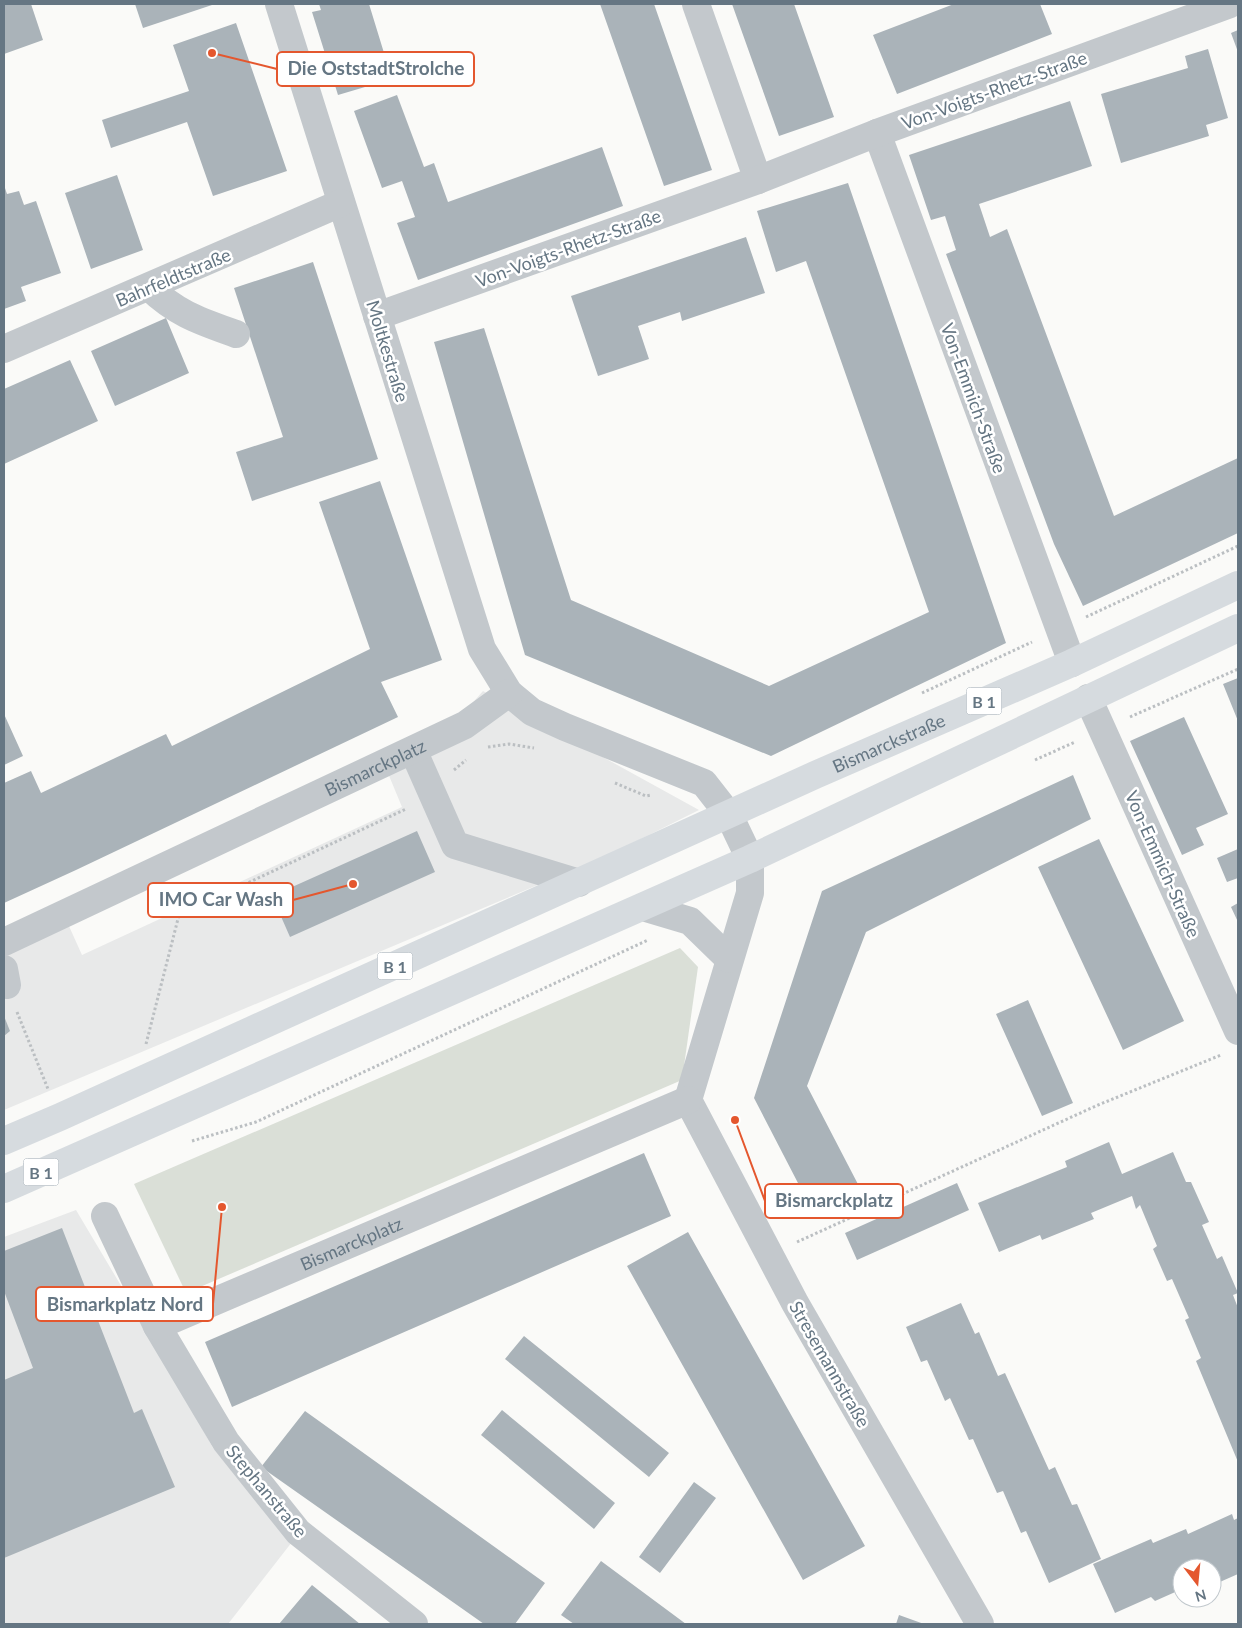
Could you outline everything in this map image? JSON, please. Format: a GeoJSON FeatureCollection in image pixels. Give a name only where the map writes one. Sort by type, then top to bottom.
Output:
{"type":"FeatureCollection","features":[{"type":"Feature","properties":{"kind":"main road","name":"Bismarckstraße"},"geometry":{"type":"LineString","coordinates":[[729,815],[815,775],[1072,663],[1238,585]]}},
{"type":"Feature","properties":{"kind":"main road","name":"B 1"},"geometry":{"type":"LineString","coordinates":[[4,1188],[750,859],[1238,628]]}},
{"type":"Feature","properties":{"kind":"main road","name":"B 1"},"geometry":{"type":"LineString","coordinates":[[4,1141],[55,1106],[579,883],[729,815]]}},
{"type":"Feature","properties":{"kind":"street","name":"Moltkestraße"},"geometry":{"type":"LineString","coordinates":[[279,4],[482,649],[509,693]]}},
{"type":"Feature","properties":{"kind":"street"},"geometry":{"type":"LineString","coordinates":[[696,4],[758,180]]}},
{"type":"Feature","properties":{"kind":"street","name":"Von-Voigts-Rhetz-Straße"},"geometry":{"type":"LineString","coordinates":[[377,316],[758,180],[877,133],[1230,4]]}},
{"type":"Feature","properties":{"kind":"street","name":"Von-Emmich-Straße"},"geometry":{"type":"LineString","coordinates":[[877,133],[1072,663]]}},
{"type":"Feature","properties":{"kind":"street","name":"Bahrfeldtstraße"},"geometry":{"type":"LineString","coordinates":[[4,349],[341,203]]}},
{"type":"Feature","properties":{"kind":"street"},"geometry":{"type":"LineString","coordinates":[[149,287],[163,300],[190,317],[236,334]]}},
{"type":"Feature","properties":{"kind":"street"},"geometry":{"type":"LineString","coordinates":[[509,693],[532,712],[565,728],[704,783],[729,815],[750,859],[750,893],[688,1100]]}},
{"type":"Feature","properties":{"kind":"street","name":"Bismarckplatz"},"geometry":{"type":"LineString","coordinates":[[4,942],[466,725],[509,693]]}},
{"type":"Feature","properties":{"kind":"street","name":"Von-Emmich-Straße"},"geometry":{"type":"LineString","coordinates":[[1088,698],[1234,1041]]}},
{"type":"Feature","properties":{"kind":"street"},"geometry":{"type":"LineString","coordinates":[[412,750],[455,845],[579,883]]}},
{"type":"Feature","properties":{"kind":"street"},"geometry":{"type":"LineString","coordinates":[[642,907],[690,921],[729,959]]}},
{"type":"Feature","properties":{"kind":"street","name":"Bismarckplatz"},"geometry":{"type":"LineString","coordinates":[[157,1326],[688,1100]]}},
{"type":"Feature","properties":{"kind":"street","name":"Stresemannstraße"},"geometry":{"type":"LineString","coordinates":[[688,1100],[795,1303],[980,1624]]}},
{"type":"Feature","properties":{"kind":"street"},"geometry":{"type":"LineString","coordinates":[[104,1216],[157,1326]]}},
{"type":"Feature","properties":{"kind":"street","name":"Stephanstraße"},"geometry":{"type":"LineString","coordinates":[[157,1326],[226,1442],[298,1532],[414,1624]]}},
{"type":"Feature","properties":{"kind":"path"},"geometry":{"type":"LineString","coordinates":[[917,695],[1238,546]]}},
{"type":"Feature","properties":{"kind":"path"},"geometry":{"type":"LineString","coordinates":[[1031,762],[1238,669]]}},
{"type":"Feature","properties":{"kind":"path"},"geometry":{"type":"LineString","coordinates":[[486,748],[509,744],[538,748]]}},
{"type":"Feature","properties":{"kind":"path"},"geometry":{"type":"LineString","coordinates":[[145,1047],[179,915],[410,807],[471,755]]}},
{"type":"Feature","properties":{"kind":"path"},"geometry":{"type":"LineString","coordinates":[[610,780],[646,796]]}},
{"type":"Feature","properties":{"kind":"path"},"geometry":{"type":"LineString","coordinates":[[186,1143],[256,1122],[690,921]]}},
{"type":"Feature","properties":{"kind":"path"},"geometry":{"type":"LineString","coordinates":[[5,976],[55,1106]]}},
{"type":"Feature","properties":{"kind":"path"},"geometry":{"type":"LineString","coordinates":[[770,1254],[1234,1041]]}},
{"type":"Feature","properties":{"kind":"shaded area"},"geometry":{"type":"Polygon","coordinates":[[[483,691],[699,810],[609,855],[4,1110],[4,929],[59,904],[82,955],[402,807],[380,754],[461,716],[483,691]]]}},
{"type":"Feature","properties":{"kind":"shaded area"},"geometry":{"type":"Polygon","coordinates":[[[680,948],[698,967],[682,1080],[186,1293],[134,1184],[680,948]]]}},
{"type":"Feature","properties":{"kind":"shaded area"},"geometry":{"type":"Polygon","coordinates":[[[76,1210],[145,1326],[213,1448],[292,1542],[228,1624],[4,1624],[4,1237],[76,1210]]]}},
{"type":"Feature","properties":{"kind":"building"},"geometry":{"type":"Polygon","coordinates":[[[4,4],[31,4],[43,40],[4,54],[4,4]]]}},
{"type":"Feature","properties":{"kind":"building"},"geometry":{"type":"Polygon","coordinates":[[[135,4],[215,4],[143,28],[135,4]]]}},
{"type":"Feature","properties":{"kind":"building"},"geometry":{"type":"Polygon","coordinates":[[[319,4],[369,4],[392,79],[338,95],[312,12],[321,10],[319,4]]]}},
{"type":"Feature","properties":{"kind":"building"},"geometry":{"type":"Polygon","coordinates":[[[600,4],[654,4],[712,170],[664,186],[600,4]]]}},
{"type":"Feature","properties":{"kind":"building"},"geometry":{"type":"Polygon","coordinates":[[[732,4],[794,4],[834,117],[779,136],[732,4]]]}},
{"type":"Feature","properties":{"kind":"building"},"geometry":{"type":"Polygon","coordinates":[[[954,4],[1040,4],[1052,34],[897,94],[873,35],[954,4]]]}},
{"type":"Feature","properties":{"kind":"building"},"geometry":{"type":"Polygon","coordinates":[[[236,23],[287,171],[213,196],[187,122],[111,148],[102,120],[189,91],[173,45],[236,23]]]}},
{"type":"Feature","properties":{"kind":"building"},"geometry":{"type":"Polygon","coordinates":[[[1238,30],[1238,52],[1231,33],[1238,30]]]}},
{"type":"Feature","properties":{"kind":"building"},"geometry":{"type":"Polygon","coordinates":[[[1208,49],[1228,118],[1206,125],[1209,136],[1121,163],[1101,94],[1188,68],[1185,56],[1208,49]]]}},
{"type":"Feature","properties":{"kind":"building"},"geometry":{"type":"Polygon","coordinates":[[[397,95],[424,167],[434,163],[448,202],[602,147],[623,206],[418,280],[397,223],[415,217],[402,181],[382,188],[354,111],[397,95]]]}},
{"type":"Feature","properties":{"kind":"building"},"geometry":{"type":"Polygon","coordinates":[[[1070,101],[1092,166],[979,204],[990,237],[1007,229],[1114,516],[1238,458],[1238,533],[1083,606],[1054,544],[946,254],[956,250],[945,216],[931,220],[909,155],[1070,101]]]}},
{"type":"Feature","properties":{"kind":"building"},"geometry":{"type":"Polygon","coordinates":[[[117,175],[143,250],[91,269],[65,193],[117,175]]]}},
{"type":"Feature","properties":{"kind":"building"},"geometry":{"type":"Polygon","coordinates":[[[848,183],[1006,643],[771,756],[525,655],[434,342],[484,328],[571,600],[769,686],[929,612],[806,261],[776,272],[757,211],[848,183]]]}},
{"type":"Feature","properties":{"kind":"building"},"geometry":{"type":"Polygon","coordinates":[[[4,185],[7,194],[19,191],[24,205],[36,201],[61,273],[21,287],[26,301],[4,309],[4,185]]]}},
{"type":"Feature","properties":{"kind":"building"},"geometry":{"type":"Polygon","coordinates":[[[746,237],[765,293],[682,321],[680,312],[638,326],[649,359],[598,376],[571,296],[746,237]]]}},
{"type":"Feature","properties":{"kind":"building"},"geometry":{"type":"Polygon","coordinates":[[[313,262],[378,459],[252,501],[236,452],[283,437],[234,288],[313,262]]]}},
{"type":"Feature","properties":{"kind":"building"},"geometry":{"type":"Polygon","coordinates":[[[166,318],[189,373],[115,406],[91,351],[166,318]]]}},
{"type":"Feature","properties":{"kind":"building"},"geometry":{"type":"Polygon","coordinates":[[[70,360],[98,421],[4,464],[4,389],[70,360]]]}},
{"type":"Feature","properties":{"kind":"building"},"geometry":{"type":"Polygon","coordinates":[[[380,481],[442,660],[381,682],[398,717],[4,903],[4,783],[31,771],[41,793],[166,734],[172,746],[370,649],[319,502],[380,481]]]}},
{"type":"Feature","properties":{"kind":"building"},"geometry":{"type":"Polygon","coordinates":[[[1238,678],[1238,721],[1223,684],[1238,678]]]}},
{"type":"Feature","properties":{"kind":"building"},"geometry":{"type":"Polygon","coordinates":[[[4,714],[23,756],[4,765],[4,714]]]}},
{"type":"Feature","properties":{"kind":"building"},"geometry":{"type":"Polygon","coordinates":[[[1184,717],[1228,814],[1196,828],[1204,845],[1182,855],[1130,741],[1184,717]]]}},
{"type":"Feature","properties":{"kind":"building"},"geometry":{"type":"Polygon","coordinates":[[[1073,775],[1091,819],[866,932],[807,1086],[861,1190],[813,1212],[754,1098],[822,891],[1073,775]]]}},
{"type":"Feature","properties":{"kind":"building"},"geometry":{"type":"Polygon","coordinates":[[[417,831],[435,872],[290,937],[272,896],[417,831]]]}},
{"type":"Feature","properties":{"kind":"building"},"geometry":{"type":"Polygon","coordinates":[[[1099,839],[1184,1021],[1123,1050],[1038,867],[1099,839]]]}},
{"type":"Feature","properties":{"kind":"building"},"geometry":{"type":"Polygon","coordinates":[[[1238,849],[1238,878],[1227,882],[1217,858],[1238,849]]]}},
{"type":"Feature","properties":{"kind":"building"},"geometry":{"type":"Polygon","coordinates":[[[1238,903],[1238,922],[1231,907],[1238,903]]]}},
{"type":"Feature","properties":{"kind":"building"},"geometry":{"type":"Polygon","coordinates":[[[1028,1000],[1073,1103],[1042,1116],[996,1014],[1028,1000]]]}},
{"type":"Feature","properties":{"kind":"building"},"geometry":{"type":"Polygon","coordinates":[[[4,1016],[10,1031],[4,1036],[4,1016]]]}},
{"type":"Feature","properties":{"kind":"building"},"geometry":{"type":"Polygon","coordinates":[[[1109,1142],[1122,1174],[1173,1152],[1186,1182],[1191,1182],[1209,1222],[1202,1225],[1217,1259],[1222,1256],[1238,1293],[1233,1295],[1238,1308],[1238,1462],[1196,1361],[1201,1358],[1185,1320],[1189,1318],[1172,1279],[1167,1281],[1153,1249],[1157,1246],[1140,1205],[1136,1209],[1132,1196],[1091,1213],[1094,1219],[1042,1240],[1040,1235],[999,1252],[978,1203],[1067,1167],[1065,1161],[1109,1142]]]}},
{"type":"Feature","properties":{"kind":"building"},"geometry":{"type":"Polygon","coordinates":[[[644,1153],[671,1216],[232,1407],[205,1342],[644,1153]]]}},
{"type":"Feature","properties":{"kind":"building"},"geometry":{"type":"Polygon","coordinates":[[[957,1183],[969,1210],[857,1260],[845,1233],[957,1183]]]}},
{"type":"Feature","properties":{"kind":"building"},"geometry":{"type":"Polygon","coordinates":[[[62,1228],[134,1413],[142,1409],[175,1487],[4,1558],[4,1380],[33,1368],[4,1291],[4,1251],[62,1228]]]}},
{"type":"Feature","properties":{"kind":"building"},"geometry":{"type":"Polygon","coordinates":[[[688,1232],[865,1546],[803,1580],[627,1266],[688,1232]]]}},
{"type":"Feature","properties":{"kind":"building"},"geometry":{"type":"Polygon","coordinates":[[[961,1303],[975,1334],[979,1332],[998,1376],[1005,1373],[1049,1470],[1055,1467],[1072,1505],[1077,1504],[1101,1559],[1049,1583],[1026,1531],[1021,1533],[1003,1491],[997,1493],[973,1439],[969,1440],[950,1398],[945,1401],[927,1360],[921,1362],[906,1327],[961,1303]]]}},
{"type":"Feature","properties":{"kind":"building"},"geometry":{"type":"Polygon","coordinates":[[[524,1336],[669,1453],[649,1477],[505,1359],[524,1336]]]}},
{"type":"Feature","properties":{"kind":"building"},"geometry":{"type":"Polygon","coordinates":[[[502,1410],[615,1503],[594,1529],[481,1435],[502,1410]]]}},
{"type":"Feature","properties":{"kind":"building"},"geometry":{"type":"Polygon","coordinates":[[[305,1411],[545,1583],[515,1624],[484,1624],[261,1467],[305,1411]]]}},
{"type":"Feature","properties":{"kind":"building"},"geometry":{"type":"Polygon","coordinates":[[[694,1482],[716,1498],[660,1573],[639,1557],[694,1482]]]}},
{"type":"Feature","properties":{"kind":"building"},"geometry":{"type":"Polygon","coordinates":[[[1232,1514],[1234,1520],[1238,1518],[1238,1574],[1222,1581],[1222,1558],[1172,1558],[1172,1593],[1155,1601],[1151,1597],[1115,1613],[1093,1564],[1151,1539],[1153,1543],[1186,1529],[1188,1534],[1232,1514]]]}},
{"type":"Feature","properties":{"kind":"building"},"geometry":{"type":"Polygon","coordinates":[[[601,1561],[686,1624],[574,1624],[561,1615],[601,1561]]]}},
{"type":"Feature","properties":{"kind":"building"},"geometry":{"type":"Polygon","coordinates":[[[312,1585],[360,1624],[279,1624],[312,1585]]]}},
{"type":"Feature","properties":{"kind":"building"},"geometry":{"type":"Polygon","coordinates":[[[899,1615],[924,1624],[896,1624],[899,1615]]]}},
{"type":"Feature","properties":{"kind":"place","name":"Die OststadtStrolche"},"geometry":{"type":"Point","coordinates":[212,53]}},
{"type":"Feature","properties":{"kind":"place","name":"IMO Car Wash"},"geometry":{"type":"Point","coordinates":[353,884]}},
{"type":"Feature","properties":{"kind":"place","name":"Bismarckplatz"},"geometry":{"type":"Point","coordinates":[735,1120]}},
{"type":"Feature","properties":{"kind":"place","name":"Bismarkplatz Nord"},"geometry":{"type":"Point","coordinates":[222,1207]}}]}
